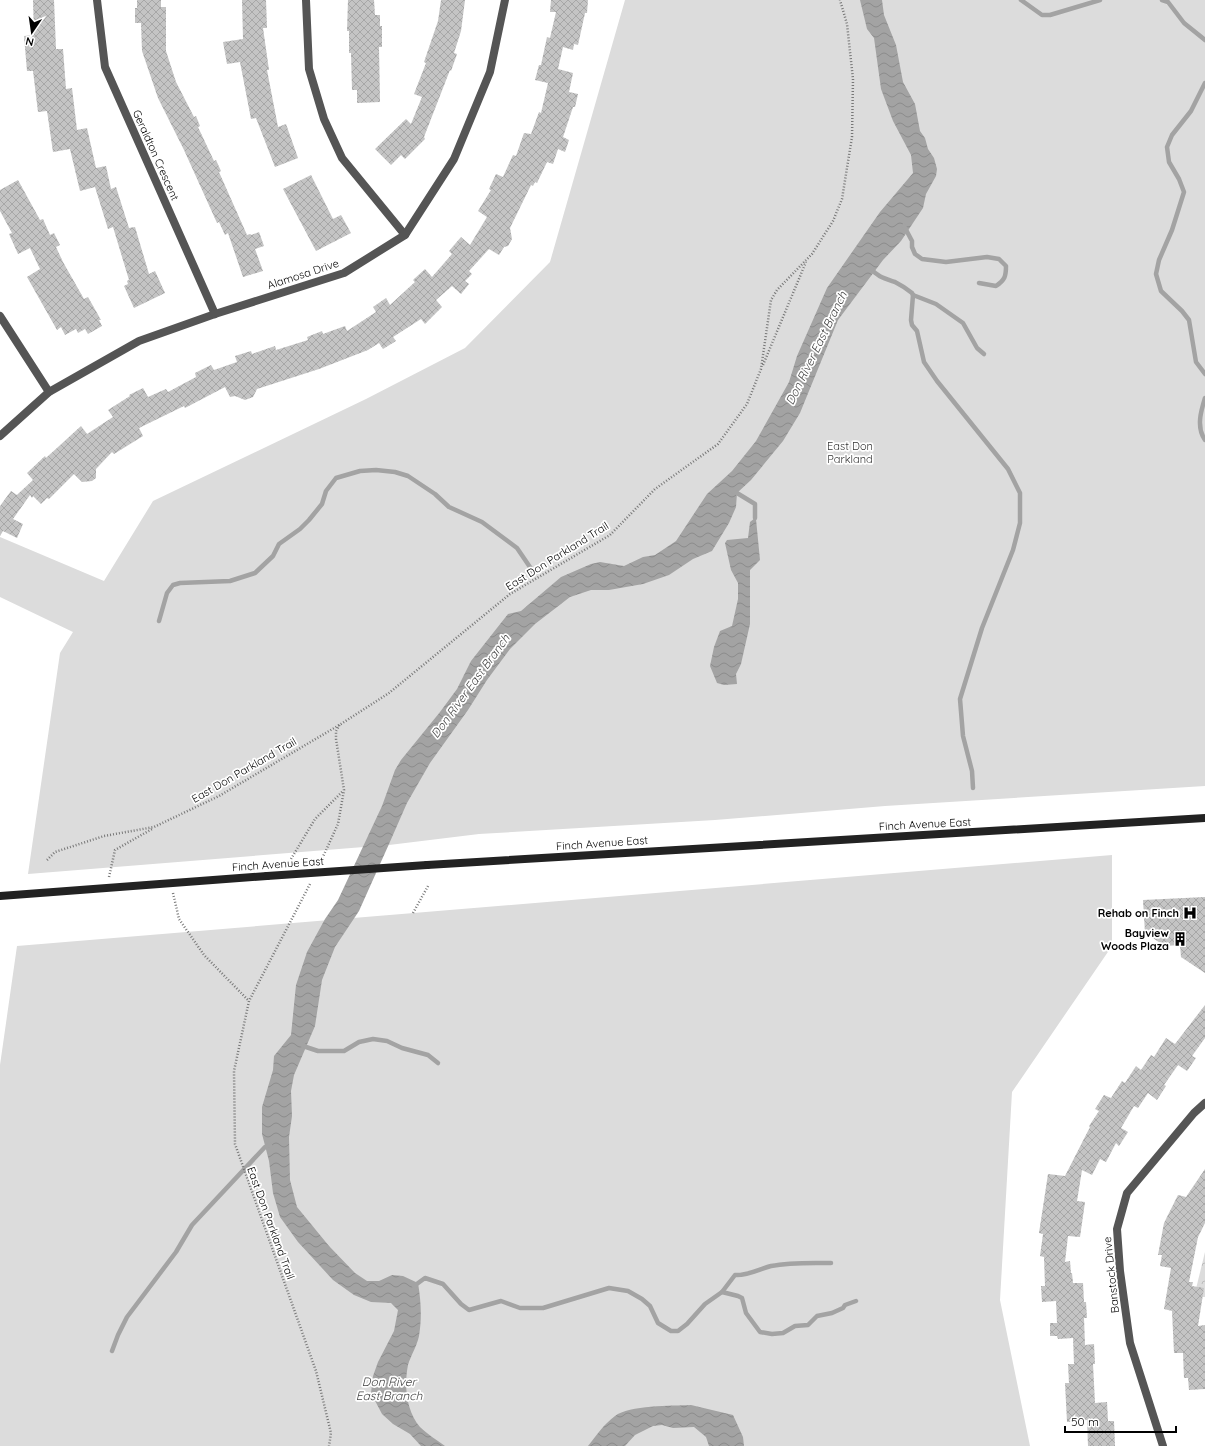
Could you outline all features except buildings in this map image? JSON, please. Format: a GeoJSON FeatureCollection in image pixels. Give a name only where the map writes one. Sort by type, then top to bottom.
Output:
{"type":"FeatureCollection","features":[{"type":"Feature","properties":{"kind":"main road","name":"Finch Avenue East"},"geometry":{"type":"LineString","coordinates":[[0,896],[427,865],[1205,818]]}},
{"type":"Feature","properties":{"kind":"street","name":"Geraldton Crescent"},"geometry":{"type":"LineString","coordinates":[[97,0],[105,67],[215,314]]}},
{"type":"Feature","properties":{"kind":"street"},"geometry":{"type":"LineString","coordinates":[[306,0],[309,69],[324,119],[342,158],[405,235]]}},
{"type":"Feature","properties":{"kind":"street","name":"Alamosa Drive"},"geometry":{"type":"LineString","coordinates":[[0,436],[49,392],[139,341],[215,314],[344,273],[405,235],[454,159],[490,72],[505,0]]}},
{"type":"Feature","properties":{"kind":"street"},"geometry":{"type":"LineString","coordinates":[[0,316],[49,392]]}},
{"type":"Feature","properties":{"kind":"street","name":"Banstock Drive"},"geometry":{"type":"LineString","coordinates":[[1163,1446],[1130,1343],[1120,1271],[1117,1229],[1127,1193],[1194,1113],[1205,1103]]}},
{"type":"Feature","properties":{"kind":"path","name":"East Don Parkland Trail"},"geometry":{"type":"LineString","coordinates":[[107,888],[115,850],[154,827],[218,796],[340,724],[389,693],[510,594],[610,534],[655,489],[718,444],[747,404],[761,369],[771,300],[777,290],[812,254],[832,224],[842,198],[851,147],[853,79],[847,24],[840,0]]}},
{"type":"Feature","properties":{"kind":"path"},"geometry":{"type":"LineString","coordinates":[[761,369],[807,260]]}},
{"type":"Feature","properties":{"kind":"path"},"geometry":{"type":"LineString","coordinates":[[338,824],[344,790],[336,739],[336,731],[340,724]]}},
{"type":"Feature","properties":{"kind":"path"},"geometry":{"type":"LineString","coordinates":[[290,859],[315,820],[344,790]]}},
{"type":"Feature","properties":{"kind":"path","name":"East Don Parkland Trail"},"geometry":{"type":"LineString","coordinates":[[47,860],[55,852],[104,836],[154,827]]}},
{"type":"Feature","properties":{"kind":"path"},"geometry":{"type":"LineString","coordinates":[[172,883],[178,920],[204,955],[249,1001]]}},
{"type":"Feature","properties":{"kind":"path"},"geometry":{"type":"LineString","coordinates":[[414,913],[428,886]]}},
{"type":"Feature","properties":{"kind":"path","name":"East Don Parkland Trail"},"geometry":{"type":"LineString","coordinates":[[302,900],[249,1001],[234,1070],[234,1144],[316,1371],[331,1433],[329,1446]]}},
{"type":"Feature","properties":{"kind":"green space","name":"East Don Parkland"},"geometry":{"type":"Polygon","coordinates":[[[625,0],[1205,0],[1205,786],[885,806],[715,820],[479,834],[389,845],[28,874],[60,653],[73,632],[0,597],[0,537],[104,581],[153,501],[366,399],[465,348],[550,262],[625,0]]]}},
{"type":"Feature","properties":{"kind":"green space"},"geometry":{"type":"Polygon","coordinates":[[[1112,855],[1112,946],[1012,1092],[1000,1300],[1030,1446],[0,1446],[0,1065],[17,946],[1112,855]]]}},
{"type":"Feature","properties":{"kind":"green space"},"geometry":{"type":"Polygon","coordinates":[[[1205,1252],[1205,1297],[1194,1297],[1205,1252]]]}},
{"type":"Feature","properties":{"kind":"water","name":"Don River East Branch"},"geometry":{"type":"Polygon","coordinates":[[[860,0],[882,0],[884,15],[896,45],[903,82],[915,104],[920,131],[925,138],[928,149],[934,158],[937,169],[936,176],[926,194],[923,208],[901,241],[883,260],[838,320],[800,413],[783,441],[751,480],[737,493],[736,507],[729,523],[712,551],[693,559],[669,575],[643,584],[609,590],[591,590],[570,597],[535,624],[510,649],[430,763],[407,803],[359,911],[335,947],[322,980],[315,1026],[294,1075],[291,1091],[292,1116],[289,1137],[290,1180],[297,1207],[329,1246],[355,1273],[367,1281],[379,1281],[392,1275],[403,1276],[418,1283],[421,1323],[418,1340],[408,1365],[406,1381],[407,1398],[415,1421],[429,1435],[445,1446],[421,1446],[410,1434],[393,1424],[382,1414],[371,1393],[373,1376],[378,1362],[394,1331],[398,1310],[391,1303],[371,1302],[354,1295],[333,1280],[298,1242],[280,1217],[273,1193],[269,1161],[262,1134],[262,1107],[273,1070],[274,1056],[291,1035],[296,985],[307,952],[325,919],[338,900],[382,806],[395,770],[401,760],[457,689],[471,661],[508,614],[521,611],[561,577],[591,564],[600,562],[624,566],[643,557],[655,555],[676,541],[707,494],[732,471],[756,441],[789,382],[797,356],[827,288],[880,212],[913,173],[911,155],[893,121],[881,89],[874,38],[867,29],[860,0]]]}},
{"type":"Feature","properties":{"kind":"water"},"geometry":{"type":"Polygon","coordinates":[[[755,518],[760,560],[750,570],[750,624],[741,664],[736,674],[737,684],[724,685],[717,683],[710,666],[714,647],[720,631],[732,626],[738,599],[738,583],[731,570],[725,543],[727,540],[748,538],[750,522],[755,518]]]}},
{"type":"Feature","properties":{"kind":"water"},"geometry":{"type":"Polygon","coordinates":[[[691,1405],[733,1415],[743,1437],[744,1446],[709,1446],[706,1437],[694,1427],[673,1428],[662,1425],[653,1426],[635,1435],[625,1446],[588,1446],[607,1423],[622,1412],[640,1408],[691,1405]]]}},
{"type":"Feature","properties":{"kind":"waterway"},"geometry":{"type":"LineString","coordinates":[[1021,0],[1042,15],[1050,15],[1100,0]]}},
{"type":"Feature","properties":{"kind":"waterway"},"geometry":{"type":"LineString","coordinates":[[1162,0],[1168,2],[1184,23],[1205,40]]}},
{"type":"Feature","properties":{"kind":"waterway"},"geometry":{"type":"LineString","coordinates":[[1205,83],[1191,111],[1172,135],[1167,147],[1169,162],[1179,179],[1184,192],[1172,230],[1159,260],[1156,274],[1161,291],[1182,311],[1189,320],[1196,362],[1205,374]]}},
{"type":"Feature","properties":{"kind":"waterway"},"geometry":{"type":"LineString","coordinates":[[904,226],[912,241],[912,247],[915,254],[922,259],[946,262],[987,257],[999,259],[1006,266],[1004,278],[996,286],[979,283]]}},
{"type":"Feature","properties":{"kind":"waterway"},"geometry":{"type":"LineString","coordinates":[[869,267],[878,275],[899,284],[913,295],[936,304],[963,323],[977,348],[984,354]]}},
{"type":"Feature","properties":{"kind":"waterway"},"geometry":{"type":"LineString","coordinates":[[913,295],[911,320],[912,325],[917,331],[924,362],[937,381],[1008,469],[1020,493],[1020,523],[1013,550],[982,628],[960,699],[963,736],[972,771],[973,788]]}},
{"type":"Feature","properties":{"kind":"waterway"},"geometry":{"type":"LineString","coordinates":[[1205,398],[1200,419],[1202,435],[1205,440]]}},
{"type":"Feature","properties":{"kind":"waterway"},"geometry":{"type":"LineString","coordinates":[[159,621],[167,593],[173,585],[180,583],[230,581],[255,573],[273,556],[279,544],[300,529],[309,520],[322,504],[326,491],[336,478],[360,471],[376,470],[395,472],[408,476],[435,494],[449,507],[482,522],[517,548],[534,573]]}},
{"type":"Feature","properties":{"kind":"waterway"},"geometry":{"type":"LineString","coordinates":[[732,490],[755,504],[755,518]]}},
{"type":"Feature","properties":{"kind":"waterway"},"geometry":{"type":"LineString","coordinates":[[301,1044],[318,1051],[344,1051],[359,1042],[373,1039],[387,1041],[402,1048],[428,1055],[438,1063]]}},
{"type":"Feature","properties":{"kind":"waterway"},"geometry":{"type":"LineString","coordinates":[[112,1351],[127,1317],[176,1252],[192,1225],[265,1147],[270,1145]]}},
{"type":"Feature","properties":{"kind":"waterway"},"geometry":{"type":"LineString","coordinates":[[414,1286],[425,1278],[443,1284],[461,1304],[469,1310],[501,1301],[520,1308],[543,1308],[609,1288],[628,1291],[642,1299],[650,1306],[658,1323],[671,1331],[678,1331],[687,1324],[705,1304],[722,1292],[735,1275],[749,1273],[778,1265],[831,1263]]}},
{"type":"Feature","properties":{"kind":"waterway"},"geometry":{"type":"LineString","coordinates":[[722,1292],[742,1298],[746,1313],[760,1332],[772,1334],[783,1333],[795,1326],[808,1325],[817,1316],[832,1313],[843,1308],[845,1305],[856,1301]]}},
{"type":"Feature","properties":{"kind":"place","name":"Rehab on Finch"},"geometry":{"type":"Point","coordinates":[1190,913]}},
{"type":"Feature","properties":{"kind":"place","name":"Bayview Woods Plaza"},"geometry":{"type":"Point","coordinates":[1180,939]}}]}
